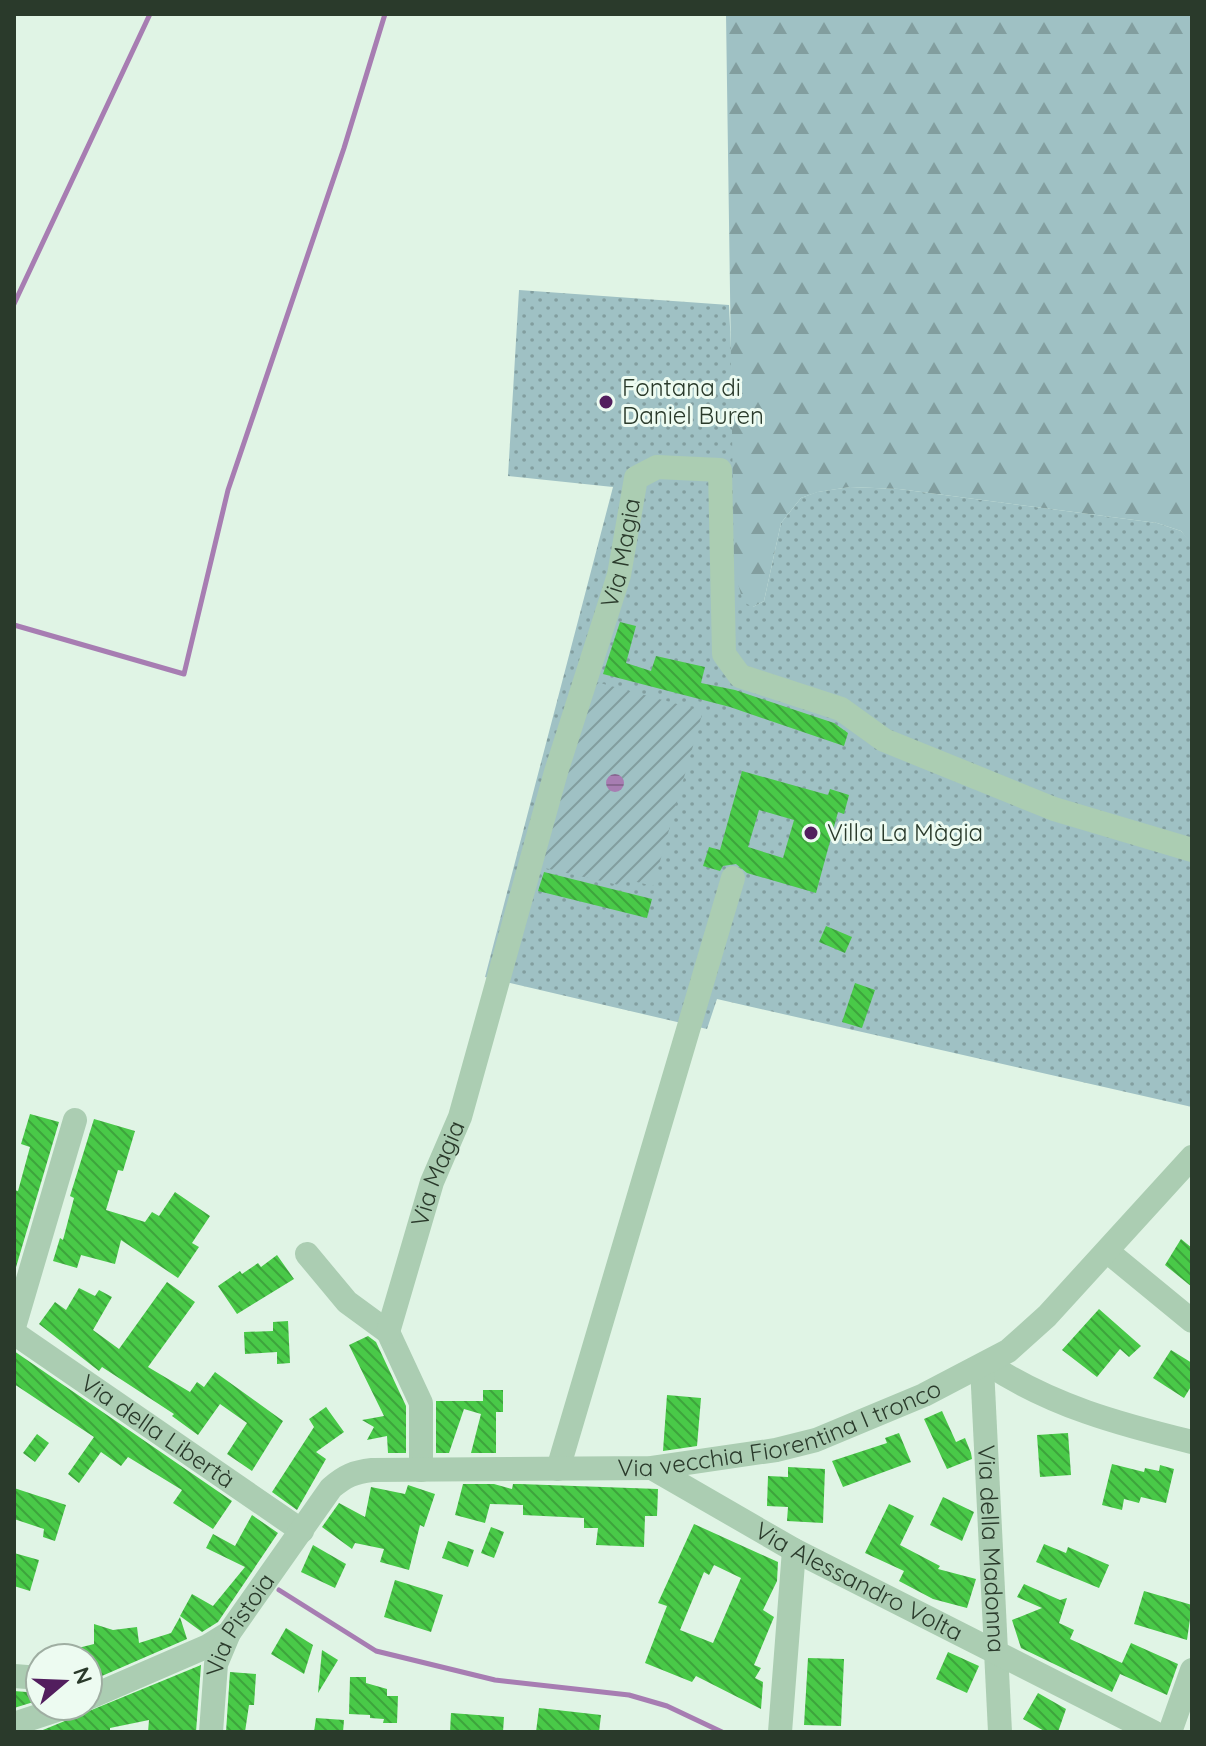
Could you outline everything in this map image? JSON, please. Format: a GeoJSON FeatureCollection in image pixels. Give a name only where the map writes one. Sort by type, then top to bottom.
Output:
{"type":"FeatureCollection","features":[{"type":"Feature","properties":{"kind":"street","name":"Via Magia"},"geometry":{"type":"LineString","coordinates":[[388,1332],[432,1182],[460,1117],[552,787],[619,575],[636,478],[657,467],[720,470],[724,654],[740,676],[841,709],[884,740],[1054,809],[1192,850]]}},
{"type":"Feature","properties":{"kind":"street"},"geometry":{"type":"LineString","coordinates":[[558,1469],[733,878]]}},
{"type":"Feature","properties":{"kind":"street"},"geometry":{"type":"LineString","coordinates":[[14,1327],[75,1120]]}},
{"type":"Feature","properties":{"kind":"street","name":"Via vecchia Fiorentina I tronco"},"geometry":{"type":"LineString","coordinates":[[302,1531],[342,1478],[356,1472],[652,1468],[776,1450],[816,1440],[985,1365],[1029,1334],[1108,1252],[1192,1157]]}},
{"type":"Feature","properties":{"kind":"street"},"geometry":{"type":"LineString","coordinates":[[1108,1252],[1192,1321]]}},
{"type":"Feature","properties":{"kind":"street"},"geometry":{"type":"LineString","coordinates":[[307,1254],[347,1302],[388,1332],[421,1403],[421,1470]]}},
{"type":"Feature","properties":{"kind":"street","name":"Via della Libertà"},"geometry":{"type":"LineString","coordinates":[[14,1333],[302,1531]]}},
{"type":"Feature","properties":{"kind":"street"},"geometry":{"type":"LineString","coordinates":[[985,1365],[1068,1408],[1192,1442]]}},
{"type":"Feature","properties":{"kind":"street","name":"Via della Madonna"},"geometry":{"type":"LineString","coordinates":[[985,1365],[1000,1732]]}},
{"type":"Feature","properties":{"kind":"street","name":"Via Alessandro Volta"},"geometry":{"type":"LineString","coordinates":[[652,1468],[794,1550],[1153,1732]]}},
{"type":"Feature","properties":{"kind":"street","name":"Via Pistoia"},"geometry":{"type":"LineString","coordinates":[[211,1732],[216,1664],[229,1633],[302,1531]]}},
{"type":"Feature","properties":{"kind":"street"},"geometry":{"type":"LineString","coordinates":[[780,1732],[794,1550]]}},
{"type":"Feature","properties":{"kind":"street"},"geometry":{"type":"LineString","coordinates":[[104,1691],[208,1646],[229,1633]]}},
{"type":"Feature","properties":{"kind":"street"},"geometry":{"type":"LineString","coordinates":[[1170,1732],[1192,1670]]}},
{"type":"Feature","properties":{"kind":"green space"},"geometry":{"type":"Polygon","coordinates":[[[726,14],[1192,14],[1192,545],[1181,531],[1157,523],[899,489],[850,487],[801,498],[781,523],[764,601],[753,607],[743,602],[734,569],[726,14]]]}},
{"type":"Feature","properties":{"kind":"green space"},"geometry":{"type":"Polygon","coordinates":[[[519,290],[729,305],[734,415],[753,607],[764,601],[781,523],[801,498],[850,487],[899,489],[1157,523],[1181,531],[1191,542],[1192,1107],[717,999],[707,1029],[485,977],[613,487],[508,476],[519,290]]]}},
{"type":"Feature","properties":{"kind":"green space"},"geometry":{"type":"Polygon","coordinates":[[[589,680],[703,711],[653,886],[625,879],[623,886],[536,866],[589,680]]]}},
{"type":"Feature","properties":{"kind":"shaded area"},"geometry":{"type":"Polygon","coordinates":[[[611,774],[619,774],[624,783],[622,790],[611,792],[606,787],[606,779],[611,774]]]}},
{"type":"Feature","properties":{"kind":"building"},"geometry":{"type":"Polygon","coordinates":[[[620,622],[636,626],[626,663],[651,671],[656,656],[705,667],[701,683],[735,690],[834,723],[848,733],[844,746],[730,707],[603,674],[620,622]]]}},
{"type":"Feature","properties":{"kind":"building","name":"Villa La Màgia"},"geometry":{"type":"Polygon","coordinates":[[[742,771],[828,795],[830,789],[849,795],[844,814],[838,812],[816,893],[747,873],[736,864],[723,866],[720,871],[703,866],[709,847],[720,850],[742,771]],[[759,810],[748,847],[783,858],[794,820],[759,810]]]}},
{"type":"Feature","properties":{"kind":"building"},"geometry":{"type":"Polygon","coordinates":[[[544,872],[652,899],[647,918],[538,891],[544,872]]]}},
{"type":"Feature","properties":{"kind":"building"},"geometry":{"type":"Polygon","coordinates":[[[826,926],[852,937],[845,953],[819,942],[826,926]]]}},
{"type":"Feature","properties":{"kind":"building"},"geometry":{"type":"Polygon","coordinates":[[[855,983],[875,990],[862,1028],[842,1022],[855,983]]]}},
{"type":"Feature","properties":{"kind":"building"},"geometry":{"type":"Polygon","coordinates":[[[30,1114],[59,1122],[14,1274],[14,1190],[18,1191],[30,1147],[21,1144],[30,1114]]]}},
{"type":"Feature","properties":{"kind":"building"},"geometry":{"type":"Polygon","coordinates":[[[94,1119],[135,1131],[123,1171],[118,1170],[106,1210],[145,1222],[152,1212],[159,1216],[175,1192],[210,1216],[192,1243],[199,1247],[178,1278],[121,1240],[115,1264],[81,1255],[77,1268],[53,1261],[60,1238],[63,1240],[74,1198],[70,1196],[94,1119]]]}},
{"type":"Feature","properties":{"kind":"building"},"geometry":{"type":"Polygon","coordinates":[[[1181,1239],[1192,1248],[1192,1287],[1165,1265],[1181,1239]]]}},
{"type":"Feature","properties":{"kind":"building"},"geometry":{"type":"Polygon","coordinates":[[[277,1255],[294,1279],[237,1314],[218,1286],[258,1263],[261,1267],[277,1255]]]}},
{"type":"Feature","properties":{"kind":"building"},"geometry":{"type":"Polygon","coordinates":[[[167,1282],[195,1302],[148,1367],[190,1392],[197,1382],[204,1387],[215,1372],[283,1421],[252,1471],[227,1454],[247,1423],[220,1404],[198,1435],[172,1416],[174,1414],[102,1367],[99,1371],[39,1324],[55,1302],[66,1310],[79,1288],[95,1296],[99,1290],[112,1297],[93,1330],[119,1349],[167,1282]]]}},
{"type":"Feature","properties":{"kind":"building"},"geometry":{"type":"Polygon","coordinates":[[[1099,1309],[1141,1346],[1129,1357],[1120,1349],[1097,1377],[1062,1350],[1099,1309]]]}},
{"type":"Feature","properties":{"kind":"building"},"geometry":{"type":"Polygon","coordinates":[[[288,1321],[290,1363],[277,1364],[277,1352],[245,1354],[244,1332],[273,1331],[273,1322],[288,1321]]]}},
{"type":"Feature","properties":{"kind":"building"},"geometry":{"type":"Polygon","coordinates":[[[368,1336],[376,1342],[406,1406],[406,1453],[388,1453],[387,1436],[367,1440],[374,1427],[362,1420],[384,1416],[349,1345],[368,1336]]]}},
{"type":"Feature","properties":{"kind":"building"},"geometry":{"type":"Polygon","coordinates":[[[1171,1350],[1192,1363],[1192,1385],[1184,1398],[1153,1378],[1171,1350]]]}},
{"type":"Feature","properties":{"kind":"building"},"geometry":{"type":"Polygon","coordinates":[[[14,1351],[232,1501],[213,1529],[173,1503],[182,1490],[128,1457],[121,1466],[101,1452],[79,1483],[68,1474],[94,1437],[14,1384],[14,1351]]]}},
{"type":"Feature","properties":{"kind":"building"},"geometry":{"type":"Polygon","coordinates":[[[483,1390],[503,1390],[503,1412],[496,1412],[496,1453],[471,1453],[481,1414],[464,1409],[449,1453],[436,1453],[436,1401],[483,1401],[483,1390]]]}},
{"type":"Feature","properties":{"kind":"building"},"geometry":{"type":"Polygon","coordinates":[[[667,1395],[701,1398],[697,1446],[663,1451],[667,1395]]]}},
{"type":"Feature","properties":{"kind":"building"},"geometry":{"type":"Polygon","coordinates":[[[326,1407],[344,1432],[316,1452],[326,1459],[297,1510],[272,1492],[314,1427],[309,1419],[326,1407]]]}},
{"type":"Feature","properties":{"kind":"building"},"geometry":{"type":"Polygon","coordinates":[[[942,1411],[956,1442],[965,1438],[972,1459],[947,1469],[924,1419],[942,1411]]]}},
{"type":"Feature","properties":{"kind":"building"},"geometry":{"type":"Polygon","coordinates":[[[899,1433],[911,1462],[843,1487],[832,1461],[887,1443],[885,1438],[899,1433]]]}},
{"type":"Feature","properties":{"kind":"building"},"geometry":{"type":"Polygon","coordinates":[[[1068,1433],[1071,1475],[1040,1477],[1037,1435],[1068,1433]]]}},
{"type":"Feature","properties":{"kind":"building"},"geometry":{"type":"Polygon","coordinates":[[[37,1434],[49,1443],[35,1462],[23,1453],[37,1434]]]}},
{"type":"Feature","properties":{"kind":"building"},"geometry":{"type":"Polygon","coordinates":[[[1112,1464],[1144,1472],[1145,1468],[1159,1471],[1160,1465],[1174,1469],[1166,1503],[1141,1497],[1139,1503],[1124,1499],[1122,1510],[1102,1505],[1112,1464]]]}},
{"type":"Feature","properties":{"kind":"building"},"geometry":{"type":"Polygon","coordinates":[[[788,1467],[825,1469],[823,1523],[787,1521],[788,1507],[767,1506],[768,1476],[788,1477],[788,1467]]]}},
{"type":"Feature","properties":{"kind":"building"},"geometry":{"type":"Polygon","coordinates":[[[463,1484],[494,1484],[512,1489],[513,1484],[520,1484],[658,1489],[657,1516],[645,1516],[644,1547],[596,1545],[598,1528],[584,1528],[584,1518],[523,1515],[523,1505],[490,1504],[485,1523],[455,1515],[463,1484]]]}},
{"type":"Feature","properties":{"kind":"building"},"geometry":{"type":"Polygon","coordinates":[[[408,1485],[435,1494],[424,1527],[420,1525],[409,1570],[380,1562],[384,1549],[355,1543],[352,1549],[322,1527],[339,1503],[365,1517],[371,1487],[405,1494],[408,1485]]]}},
{"type":"Feature","properties":{"kind":"building"},"geometry":{"type":"Polygon","coordinates":[[[14,1488],[66,1505],[55,1541],[43,1537],[44,1529],[14,1519],[14,1488]]]}},
{"type":"Feature","properties":{"kind":"building"},"geometry":{"type":"Polygon","coordinates":[[[943,1497],[974,1512],[962,1541],[930,1525],[943,1497]]]}},
{"type":"Feature","properties":{"kind":"building"},"geometry":{"type":"Polygon","coordinates":[[[889,1504],[914,1516],[900,1545],[940,1566],[938,1569],[976,1579],[967,1608],[933,1599],[899,1581],[904,1571],[865,1553],[889,1504]]]}},
{"type":"Feature","properties":{"kind":"building"},"geometry":{"type":"Polygon","coordinates":[[[252,1515],[278,1533],[218,1622],[202,1632],[180,1616],[192,1594],[213,1606],[245,1567],[206,1548],[213,1534],[235,1546],[252,1515]]]}},
{"type":"Feature","properties":{"kind":"building"},"geometry":{"type":"Polygon","coordinates":[[[694,1524],[778,1562],[777,1581],[763,1610],[774,1617],[754,1665],[761,1668],[755,1678],[763,1682],[761,1709],[696,1676],[692,1682],[645,1663],[667,1606],[658,1603],[694,1524]],[[714,1565],[709,1575],[704,1572],[680,1630],[713,1643],[741,1578],[714,1565]]]}},
{"type":"Feature","properties":{"kind":"building"},"geometry":{"type":"Polygon","coordinates":[[[491,1527],[504,1532],[494,1558],[481,1553],[491,1527]]]}},
{"type":"Feature","properties":{"kind":"building"},"geometry":{"type":"Polygon","coordinates":[[[448,1541],[474,1550],[468,1567],[442,1558],[448,1541]]]}},
{"type":"Feature","properties":{"kind":"building"},"geometry":{"type":"Polygon","coordinates":[[[1044,1544],[1066,1553],[1068,1547],[1109,1565],[1099,1588],[1036,1562],[1044,1544]]]}},
{"type":"Feature","properties":{"kind":"building"},"geometry":{"type":"Polygon","coordinates":[[[313,1545],[346,1564],[335,1588],[301,1572],[313,1545]]]}},
{"type":"Feature","properties":{"kind":"building"},"geometry":{"type":"Polygon","coordinates":[[[14,1553],[39,1560],[30,1591],[14,1586],[14,1553]]]}},
{"type":"Feature","properties":{"kind":"building"},"geometry":{"type":"Polygon","coordinates":[[[395,1580],[443,1595],[431,1632],[384,1617],[395,1580]]]}},
{"type":"Feature","properties":{"kind":"building"},"geometry":{"type":"Polygon","coordinates":[[[1024,1584],[1060,1600],[1067,1598],[1059,1623],[1074,1630],[1070,1639],[1122,1663],[1131,1643],[1178,1664],[1167,1695],[1120,1674],[1112,1692],[1021,1648],[1012,1620],[1042,1608],[1017,1597],[1024,1584]]]}},
{"type":"Feature","properties":{"kind":"building"},"geometry":{"type":"Polygon","coordinates":[[[1144,1591],[1192,1605],[1187,1640],[1134,1624],[1144,1591]]]}},
{"type":"Feature","properties":{"kind":"building"},"geometry":{"type":"Polygon","coordinates":[[[180,1617],[187,1639],[104,1675],[104,1642],[94,1642],[94,1624],[113,1630],[137,1627],[139,1643],[171,1633],[180,1617]]]}},
{"type":"Feature","properties":{"kind":"building"},"geometry":{"type":"Polygon","coordinates":[[[286,1628],[313,1645],[304,1674],[271,1654],[286,1628]]]}},
{"type":"Feature","properties":{"kind":"building"},"geometry":{"type":"Polygon","coordinates":[[[322,1650],[338,1660],[318,1693],[322,1650]]]}},
{"type":"Feature","properties":{"kind":"building"},"geometry":{"type":"Polygon","coordinates":[[[948,1652],[979,1666],[967,1693],[936,1679],[948,1652]]]}},
{"type":"Feature","properties":{"kind":"building"},"geometry":{"type":"Polygon","coordinates":[[[808,1658],[844,1659],[841,1726],[804,1725],[808,1658]]]}},
{"type":"Feature","properties":{"kind":"building"},"geometry":{"type":"Polygon","coordinates":[[[201,1665],[196,1732],[148,1732],[149,1720],[110,1728],[110,1732],[38,1732],[62,1722],[104,1722],[104,1705],[201,1665]]]}},
{"type":"Feature","properties":{"kind":"building"},"geometry":{"type":"Polygon","coordinates":[[[230,1672],[256,1674],[254,1705],[249,1705],[245,1732],[226,1732],[230,1672]]]}},
{"type":"Feature","properties":{"kind":"building"},"geometry":{"type":"Polygon","coordinates":[[[350,1677],[366,1677],[366,1683],[387,1689],[387,1696],[398,1696],[397,1723],[383,1723],[384,1719],[370,1718],[370,1715],[349,1714],[350,1677]]]}},
{"type":"Feature","properties":{"kind":"building"},"geometry":{"type":"Polygon","coordinates":[[[14,1691],[24,1692],[24,1705],[14,1708],[14,1691]]]}},
{"type":"Feature","properties":{"kind":"building"},"geometry":{"type":"Polygon","coordinates":[[[1038,1693],[1066,1709],[1058,1732],[1046,1732],[1023,1719],[1038,1693]]]}},
{"type":"Feature","properties":{"kind":"building"},"geometry":{"type":"Polygon","coordinates":[[[539,1708],[601,1715],[599,1732],[536,1732],[539,1708]]]}},
{"type":"Feature","properties":{"kind":"building"},"geometry":{"type":"Polygon","coordinates":[[[451,1713],[504,1717],[503,1732],[450,1732],[451,1713]]]}},
{"type":"Feature","properties":{"kind":"building"},"geometry":{"type":"Polygon","coordinates":[[[316,1718],[344,1720],[343,1732],[314,1732],[316,1718]]]}},
{"type":"Feature","properties":{"kind":"waterway"},"geometry":{"type":"LineString","coordinates":[[14,304],[150,14]]}},
{"type":"Feature","properties":{"kind":"waterway"},"geometry":{"type":"LineString","coordinates":[[14,625],[184,674],[228,490],[344,148],[385,14]]}},
{"type":"Feature","properties":{"kind":"waterway"},"geometry":{"type":"LineString","coordinates":[[279,1590],[376,1651],[495,1680],[629,1695],[667,1706],[722,1732]]}},
{"type":"Feature","properties":{"kind":"place","name":"Fontana di Daniel Buren"},"geometry":{"type":"Point","coordinates":[606,402]}},
{"type":"Feature","properties":{"kind":"place","name":"Villa La Màgia"},"geometry":{"type":"Point","coordinates":[811,833]}}]}
